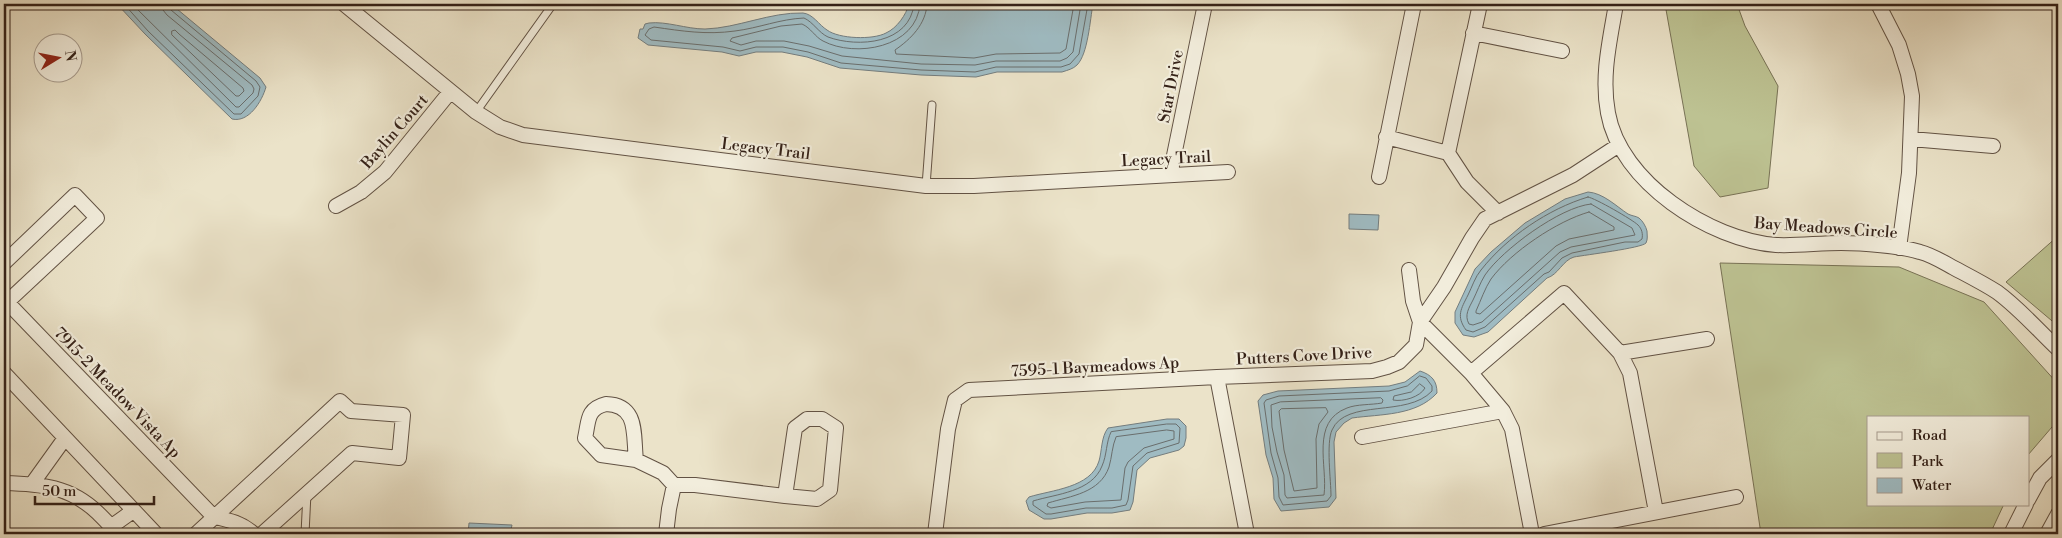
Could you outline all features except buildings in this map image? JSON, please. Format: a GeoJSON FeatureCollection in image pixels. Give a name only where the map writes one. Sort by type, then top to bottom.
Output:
{"type":"FeatureCollection","features":[{"type":"Feature","properties":{"kind":"street","name":"Legacy Trail"},"geometry":{"type":"LineString","coordinates":[[344,4],[476,112],[500,127],[523,135],[926,186],[974,186],[1228,172]]}},
{"type":"Feature","properties":{"kind":"street","name":"Star Drive"},"geometry":{"type":"LineString","coordinates":[[1170,175],[1205,4]]}},
{"type":"Feature","properties":{"kind":"street"},"geometry":{"type":"LineString","coordinates":[[1379,177],[1414,4]]}},
{"type":"Feature","properties":{"kind":"street"},"geometry":{"type":"LineString","coordinates":[[1480,4],[1448,153],[1466,182],[1498,213]]}},
{"type":"Feature","properties":{"kind":"street","name":"Bay Meadows Circle"},"geometry":{"type":"LineString","coordinates":[[1616,4],[1604,72],[1608,114],[1618,145],[1638,172],[1666,198],[1696,219],[1744,239],[1776,245],[1806,246],[1857,243],[1920,252],[1981,282],[2009,302],[2058,349]]}},
{"type":"Feature","properties":{"kind":"street"},"geometry":{"type":"LineString","coordinates":[[1884,5],[1908,74],[1912,96],[1909,173],[1899,248]]}},
{"type":"Feature","properties":{"kind":"street"},"geometry":{"type":"LineString","coordinates":[[1473,33],[1562,51]]}},
{"type":"Feature","properties":{"kind":"street","name":"Baylin Court"},"geometry":{"type":"LineString","coordinates":[[336,206],[361,192],[385,172],[450,92]]}},
{"type":"Feature","properties":{"kind":"street"},"geometry":{"type":"LineString","coordinates":[[1386,137],[1448,153]]}},
{"type":"Feature","properties":{"kind":"street"},"geometry":{"type":"LineString","coordinates":[[1911,139],[1993,146]]}},
{"type":"Feature","properties":{"kind":"street","name":"Putters Cove Drive"},"geometry":{"type":"LineString","coordinates":[[1217,378],[1372,371],[1399,362],[1416,345],[1420,322],[1444,287],[1485,219],[1573,175],[1618,145]]}},
{"type":"Feature","properties":{"kind":"street"},"geometry":{"type":"LineString","coordinates":[[4,263],[75,196],[96,218],[5,304]]}},
{"type":"Feature","properties":{"kind":"street"},"geometry":{"type":"LineString","coordinates":[[1409,270],[1414,301],[1420,322],[1470,373],[1503,411],[1512,429],[1532,534]]}},
{"type":"Feature","properties":{"kind":"street"},"geometry":{"type":"LineString","coordinates":[[1470,373],[1564,293],[1620,353],[1630,373],[1656,512]]}},
{"type":"Feature","properties":{"kind":"street","name":"7915-2 Meadow Vista Ap"},"geometry":{"type":"LineString","coordinates":[[5,304],[214,518]]}},
{"type":"Feature","properties":{"kind":"street"},"geometry":{"type":"LineString","coordinates":[[1620,353],[1707,339]]}},
{"type":"Feature","properties":{"kind":"street"},"geometry":{"type":"LineString","coordinates":[[4,373],[156,534]]}},
{"type":"Feature","properties":{"kind":"street"},"geometry":{"type":"LineString","coordinates":[[1217,378],[1247,534]]}},
{"type":"Feature","properties":{"kind":"street","name":"7595-1 Baymeadows Ap"},"geometry":{"type":"LineString","coordinates":[[936,534],[948,430],[955,400],[969,390],[1217,378]]}},
{"type":"Feature","properties":{"kind":"street"},"geometry":{"type":"LineString","coordinates":[[196,534],[340,402],[351,411],[403,415],[399,458],[352,453],[262,534]]}},
{"type":"Feature","properties":{"kind":"street"},"geometry":{"type":"LineString","coordinates":[[636,460],[632,417],[625,409],[616,404],[598,406],[591,412],[585,438],[601,455],[636,460],[663,473],[674,485],[695,485],[785,496],[818,499],[830,490],[836,428],[822,419],[807,419],[795,428],[785,496]]}},
{"type":"Feature","properties":{"kind":"street"},"geometry":{"type":"LineString","coordinates":[[1362,437],[1503,411]]}},
{"type":"Feature","properties":{"kind":"street"},"geometry":{"type":"LineString","coordinates":[[32,484],[65,438]]}},
{"type":"Feature","properties":{"kind":"street"},"geometry":{"type":"LineString","coordinates":[[2030,496],[2040,478],[2058,460]]}},
{"type":"Feature","properties":{"kind":"street"},"geometry":{"type":"LineString","coordinates":[[4,483],[32,484],[72,493],[85,501],[114,530],[133,511]]}},
{"type":"Feature","properties":{"kind":"street"},"geometry":{"type":"LineString","coordinates":[[666,534],[674,485]]}},
{"type":"Feature","properties":{"kind":"street"},"geometry":{"type":"LineString","coordinates":[[1544,534],[1736,498]]}},
{"type":"Feature","properties":{"kind":"street"},"geometry":{"type":"LineString","coordinates":[[2011,534],[2025,506]]}},
{"type":"Feature","properties":{"kind":"street"},"geometry":{"type":"LineString","coordinates":[[2047,534],[2058,514]]}},
{"type":"Feature","properties":{"kind":"street"},"geometry":{"type":"LineString","coordinates":[[214,518],[233,521],[247,527],[254,534]]}},
{"type":"Feature","properties":{"kind":"lane"},"geometry":{"type":"LineString","coordinates":[[476,112],[553,4]]}},
{"type":"Feature","properties":{"kind":"lane"},"geometry":{"type":"LineString","coordinates":[[926,186],[932,105]]}},
{"type":"Feature","properties":{"kind":"lane"},"geometry":{"type":"LineString","coordinates":[[305,534],[308,493]]}},
{"type":"Feature","properties":{"kind":"green space"},"geometry":{"type":"Polygon","coordinates":[[[1665,4],[1737,4],[1745,26],[1778,86],[1768,188],[1720,197],[1694,166],[1665,4]]]}},
{"type":"Feature","properties":{"kind":"green space"},"geometry":{"type":"Polygon","coordinates":[[[2058,236],[2058,326],[2006,282],[2058,236]]]}},
{"type":"Feature","properties":{"kind":"green space"},"geometry":{"type":"Polygon","coordinates":[[[1720,263],[1899,267],[1984,302],[2058,384],[2058,420],[2030,453],[2030,416],[1867,416],[1867,506],[2003,506],[1990,534],[1761,534],[1720,263]]]}},
{"type":"Feature","properties":{"kind":"water"},"geometry":{"type":"Polygon","coordinates":[[[117,4],[171,4],[260,78],[266,87],[254,110],[244,118],[232,119],[117,4]]]}},
{"type":"Feature","properties":{"kind":"water"},"geometry":{"type":"Polygon","coordinates":[[[909,4],[1093,4],[1090,27],[1081,60],[1074,68],[1062,72],[997,72],[976,77],[921,75],[840,68],[807,57],[782,52],[756,52],[739,56],[722,52],[648,45],[638,38],[640,29],[643,29],[645,24],[649,23],[705,29],[730,26],[791,13],[810,15],[832,33],[856,38],[873,37],[894,28],[903,17],[909,4]]]}},
{"type":"Feature","properties":{"kind":"water"},"geometry":{"type":"Polygon","coordinates":[[[1588,192],[1604,197],[1628,214],[1638,217],[1647,231],[1646,243],[1635,247],[1570,259],[1488,332],[1474,337],[1463,335],[1455,323],[1455,312],[1475,269],[1491,252],[1525,223],[1565,199],[1588,192]]]}},
{"type":"Feature","properties":{"kind":"water"},"geometry":{"type":"Polygon","coordinates":[[[1349,214],[1379,215],[1378,230],[1349,229],[1349,214]]]}},
{"type":"Feature","properties":{"kind":"water"},"geometry":{"type":"Polygon","coordinates":[[[1420,371],[1428,374],[1436,385],[1437,393],[1429,401],[1398,413],[1352,418],[1344,423],[1336,432],[1334,442],[1336,498],[1329,507],[1281,511],[1274,499],[1273,478],[1266,455],[1258,401],[1263,395],[1278,391],[1389,386],[1405,382],[1420,371]]]}},
{"type":"Feature","properties":{"kind":"water"},"geometry":{"type":"Polygon","coordinates":[[[1167,419],[1179,419],[1186,426],[1184,446],[1179,450],[1150,458],[1137,470],[1133,502],[1130,510],[1044,519],[1029,510],[1026,501],[1029,497],[1059,490],[1079,482],[1095,470],[1108,428],[1167,419]]]}},
{"type":"Feature","properties":{"kind":"water"},"geometry":{"type":"Polygon","coordinates":[[[469,523],[512,525],[510,534],[468,534],[469,523]]]}}]}
